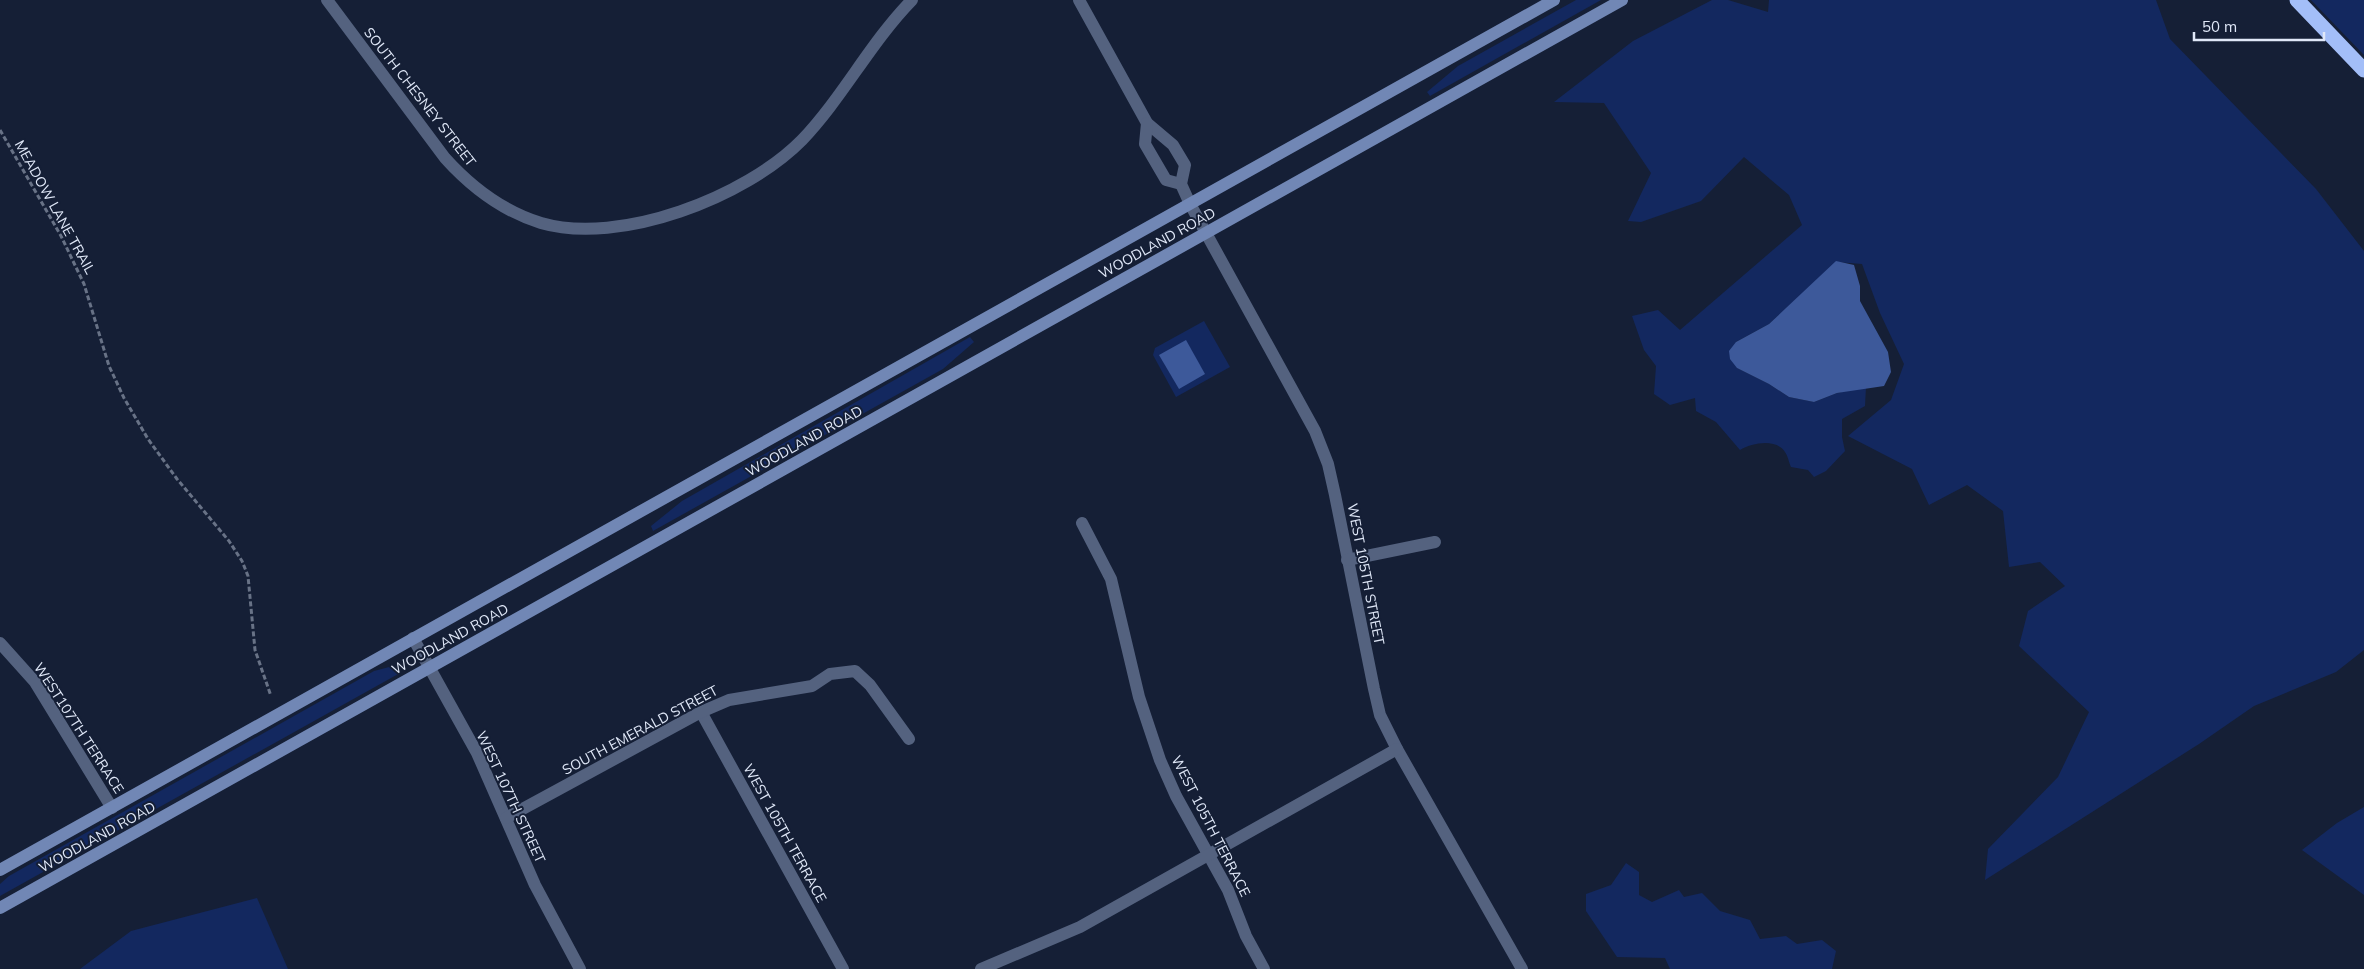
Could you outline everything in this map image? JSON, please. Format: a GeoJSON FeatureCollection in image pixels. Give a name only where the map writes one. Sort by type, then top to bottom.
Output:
{"type":"FeatureCollection","features":[{"type":"Feature","properties":{"kind":"highway"},"geometry":{"type":"LineString","coordinates":[[2297,0],[2364,70]]}},
{"type":"Feature","properties":{"kind":"main road","name":"WOODLAND ROAD"},"geometry":{"type":"LineString","coordinates":[[0,870],[1554,0]]}},
{"type":"Feature","properties":{"kind":"main road","name":"WOODLAND ROAD"},"geometry":{"type":"LineString","coordinates":[[0,908],[1622,0]]}},
{"type":"Feature","properties":{"kind":"street","name":"SOUTH CHESNEY STREET"},"geometry":{"type":"LineString","coordinates":[[327,0],[445,158],[464,178],[480,192],[502,206],[527,218],[562,228],[582,230],[621,227],[659,218],[700,204],[738,186],[775,163],[801,140],[830,107],[878,40],[912,0]]}},
{"type":"Feature","properties":{"kind":"street","name":"WEST 105TH STREET"},"geometry":{"type":"LineString","coordinates":[[1079,0],[1146,123],[1173,145],[1185,165],[1180,184],[1315,431],[1328,464],[1380,715],[1397,749],[1522,969]]}},
{"type":"Feature","properties":{"kind":"street","name":"WEST 105TH STREET"},"geometry":{"type":"LineString","coordinates":[[1146,123],[1145,144],[1166,180],[1180,184]]}},
{"type":"Feature","properties":{"kind":"street","name":"WEST 105TH TERRACE"},"geometry":{"type":"LineString","coordinates":[[1082,524],[1102,559],[1113,586],[1139,697],[1160,760],[1176,796],[1228,890],[1246,936],[1264,969]]}},
{"type":"Feature","properties":{"kind":"street"},"geometry":{"type":"LineString","coordinates":[[1347,560],[1435,542]]}},
{"type":"Feature","properties":{"kind":"street","name":"WEST 107TH STREET"},"geometry":{"type":"LineString","coordinates":[[413,638],[477,753],[535,885],[580,969]]}},
{"type":"Feature","properties":{"kind":"street","name":"WEST107TH TERRACE"},"geometry":{"type":"LineString","coordinates":[[0,644],[34,682],[112,808]]}},
{"type":"Feature","properties":{"kind":"street","name":"SOUTH EMERALD STREET"},"geometry":{"type":"LineString","coordinates":[[506,818],[701,712],[730,700],[751,695],[812,686],[830,674],[854,671],[870,685],[909,739]]}},
{"type":"Feature","properties":{"kind":"street","name":"WEST 105TH TERRACE"},"geometry":{"type":"LineString","coordinates":[[701,712],[843,969]]}},
{"type":"Feature","properties":{"kind":"street"},"geometry":{"type":"LineString","coordinates":[[981,969],[1007,964],[1080,927],[1397,749]]}},
{"type":"Feature","properties":{"kind":"path","name":"MEADOW LANE TRAIL"},"geometry":{"type":"LineString","coordinates":[[0,130],[61,236],[84,284],[109,366],[124,398],[176,479],[229,541],[242,561],[248,576],[255,650],[271,696]]}},
{"type":"Feature","properties":{"kind":"shaded area"},"geometry":{"type":"Polygon","coordinates":[[[1576,0],[1601,0],[1430,96],[1427,92],[1458,66],[1576,0]]]}},
{"type":"Feature","properties":{"kind":"shaded area"},"geometry":{"type":"Polygon","coordinates":[[[1712,0],[1728,0],[1768,12],[1769,0],[2156,0],[2170,39],[2316,189],[2364,251],[2364,650],[2336,672],[2254,706],[2199,744],[1985,880],[1988,849],[2058,777],[2089,712],[2019,646],[2028,611],[2065,586],[2040,562],[2009,567],[2003,511],[1967,485],[1929,505],[1912,469],[1848,436],[1891,400],[1904,364],[1880,313],[1862,264],[1836,262],[1769,324],[1736,342],[1737,368],[1769,384],[1789,397],[1814,402],[1837,393],[1866,387],[1865,406],[1842,419],[1842,437],[1845,451],[1826,471],[1814,477],[1808,470],[1791,467],[1785,452],[1770,443],[1751,445],[1740,450],[1716,422],[1696,411],[1695,398],[1670,405],[1654,394],[1656,366],[1644,350],[1632,316],[1658,310],[1680,330],[1802,225],[1789,195],[1744,157],[1701,201],[1641,222],[1628,221],[1651,173],[1604,103],[1554,102],[1633,41],[1712,0]]]}},
{"type":"Feature","properties":{"kind":"shaded area"},"geometry":{"type":"Polygon","coordinates":[[[2311,0],[2364,0],[2364,55],[2311,0]]]}},
{"type":"Feature","properties":{"kind":"shaded area"},"geometry":{"type":"Polygon","coordinates":[[[1836,261],[1854,265],[1860,286],[1860,301],[1888,352],[1891,372],[1884,386],[1837,393],[1814,402],[1789,397],[1769,384],[1737,368],[1730,359],[1729,351],[1736,342],[1769,324],[1836,261]]]}},
{"type":"Feature","properties":{"kind":"shaded area"},"geometry":{"type":"Polygon","coordinates":[[[1204,321],[1230,367],[1176,397],[1153,355],[1155,348],[1204,321]]]}},
{"type":"Feature","properties":{"kind":"shaded area"},"geometry":{"type":"Polygon","coordinates":[[[970,337],[974,342],[943,369],[653,531],[651,526],[682,501],[970,337]]]}},
{"type":"Feature","properties":{"kind":"shaded area"},"geometry":{"type":"Polygon","coordinates":[[[1186,340],[1205,374],[1179,389],[1159,355],[1186,340]]]}},
{"type":"Feature","properties":{"kind":"shaded area"},"geometry":{"type":"Polygon","coordinates":[[[400,666],[400,673],[0,896],[0,884],[9,876],[374,671],[400,666]]]}},
{"type":"Feature","properties":{"kind":"shaded area"},"geometry":{"type":"Polygon","coordinates":[[[2364,807],[2364,895],[2302,850],[2337,823],[2364,807]]]}},
{"type":"Feature","properties":{"kind":"shaded area"},"geometry":{"type":"Polygon","coordinates":[[[1626,863],[1639,872],[1639,895],[1652,902],[1679,890],[1684,897],[1702,893],[1720,911],[1750,920],[1760,939],[1786,936],[1797,944],[1822,940],[1836,951],[1832,969],[1670,969],[1665,958],[1617,957],[1586,911],[1586,894],[1611,885],[1626,863]]]}},
{"type":"Feature","properties":{"kind":"shaded area"},"geometry":{"type":"Polygon","coordinates":[[[257,898],[288,969],[80,969],[131,931],[257,898]]]}}]}
